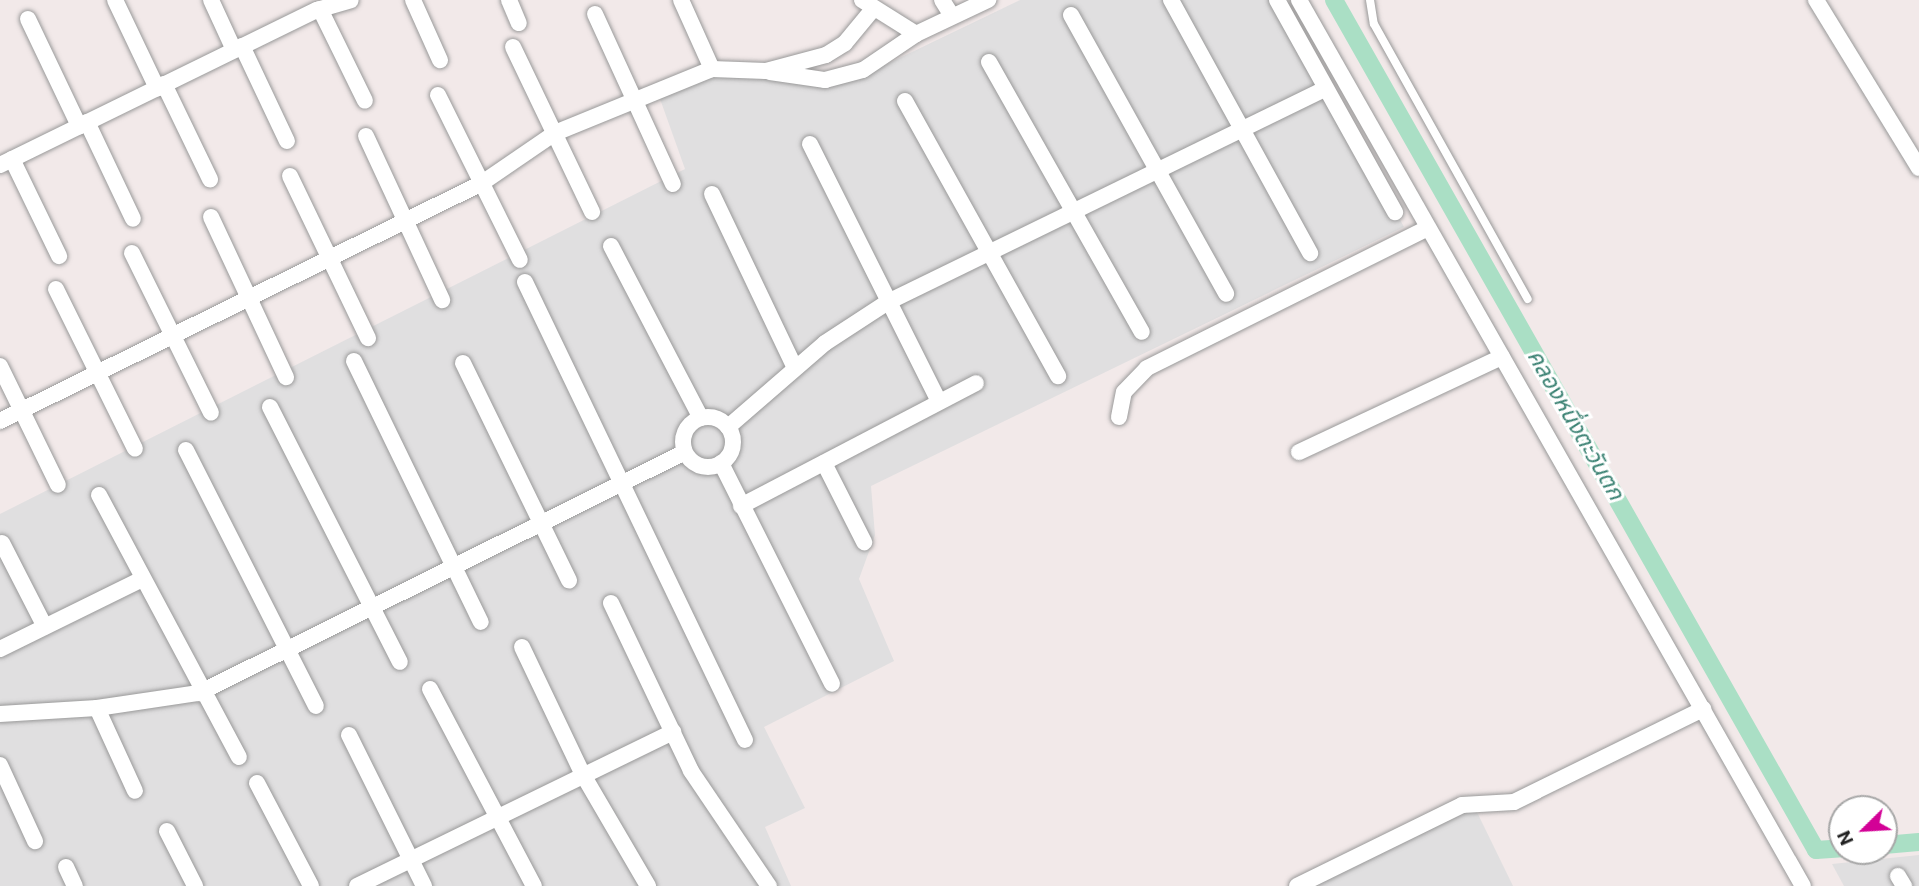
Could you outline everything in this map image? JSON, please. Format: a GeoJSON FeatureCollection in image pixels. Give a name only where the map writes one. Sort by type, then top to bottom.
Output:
{"type":"FeatureCollection","features":[{"type":"Feature","properties":{"kind":"street"},"geometry":{"type":"LineString","coordinates":[[115,0],[210,179]]}},
{"type":"Feature","properties":{"kind":"street"},"geometry":{"type":"LineString","coordinates":[[211,0],[287,141]]}},
{"type":"Feature","properties":{"kind":"street"},"geometry":{"type":"LineString","coordinates":[[58,256],[3,164],[238,48],[311,8],[351,0]]}},
{"type":"Feature","properties":{"kind":"street"},"geometry":{"type":"LineString","coordinates":[[413,0],[440,60]]}},
{"type":"Feature","properties":{"kind":"street"},"geometry":{"type":"LineString","coordinates":[[509,0],[519,23]]}},
{"type":"Feature","properties":{"kind":"street"},"geometry":{"type":"LineString","coordinates":[[681,0],[712,69]]}},
{"type":"Feature","properties":{"kind":"street"},"geometry":{"type":"LineString","coordinates":[[942,0],[952,16]]}},
{"type":"Feature","properties":{"kind":"street"},"geometry":{"type":"LineString","coordinates":[[0,421],[482,183],[555,133],[634,99],[712,69],[766,71],[825,80],[863,69],[916,34],[988,0]]}},
{"type":"Feature","properties":{"kind":"street"},"geometry":{"type":"LineString","coordinates":[[1171,0],[1310,253]]}},
{"type":"Feature","properties":{"kind":"street"},"geometry":{"type":"LineString","coordinates":[[1277,0],[1324,89],[1395,212]]}},
{"type":"Feature","properties":{"kind":"street"},"geometry":{"type":"LineString","coordinates":[[1299,0],[1426,229],[1803,886]]}},
{"type":"Feature","properties":{"kind":"street"},"geometry":{"type":"LineString","coordinates":[[1816,0],[1919,169]]}},
{"type":"Feature","properties":{"kind":"street"},"geometry":{"type":"LineString","coordinates":[[766,71],[826,55],[845,43],[868,4],[916,34]]}},
{"type":"Feature","properties":{"kind":"street"},"geometry":{"type":"LineString","coordinates":[[311,8],[365,101]]}},
{"type":"Feature","properties":{"kind":"street"},"geometry":{"type":"LineString","coordinates":[[595,14],[673,184]]}},
{"type":"Feature","properties":{"kind":"street"},"geometry":{"type":"LineString","coordinates":[[1071,15],[1226,294]]}},
{"type":"Feature","properties":{"kind":"street"},"geometry":{"type":"LineString","coordinates":[[28,19],[133,219]]}},
{"type":"Feature","properties":{"kind":"street"},"geometry":{"type":"LineString","coordinates":[[513,47],[592,212]]}},
{"type":"Feature","properties":{"kind":"street"},"geometry":{"type":"LineString","coordinates":[[989,62],[1142,332]]}},
{"type":"Feature","properties":{"kind":"street"},"geometry":{"type":"LineString","coordinates":[[728,427],[795,368],[888,302],[1324,89]]}},
{"type":"Feature","properties":{"kind":"street"},"geometry":{"type":"LineString","coordinates":[[438,95],[520,260]]}},
{"type":"Feature","properties":{"kind":"street"},"geometry":{"type":"LineString","coordinates":[[905,101],[1058,376]]}},
{"type":"Feature","properties":{"kind":"street"},"geometry":{"type":"LineString","coordinates":[[366,136],[442,300]]}},
{"type":"Feature","properties":{"kind":"street"},"geometry":{"type":"LineString","coordinates":[[810,144],[939,402]]}},
{"type":"Feature","properties":{"kind":"street"},"geometry":{"type":"LineString","coordinates":[[290,176],[368,338]]}},
{"type":"Feature","properties":{"kind":"street"},"geometry":{"type":"LineString","coordinates":[[712,194],[795,368]]}},
{"type":"Feature","properties":{"kind":"street"},"geometry":{"type":"LineString","coordinates":[[212,217],[286,377]]}},
{"type":"Feature","properties":{"kind":"street"},"geometry":{"type":"LineString","coordinates":[[1119,417],[1124,392],[1147,368],[1426,229]]}},
{"type":"Feature","properties":{"kind":"street"},"geometry":{"type":"LineString","coordinates":[[611,246],[701,418],[728,427]]}},
{"type":"Feature","properties":{"kind":"street"},"geometry":{"type":"LineString","coordinates":[[132,253],[211,413]]}},
{"type":"Feature","properties":{"kind":"street"},"geometry":{"type":"LineString","coordinates":[[525,282],[745,740]]}},
{"type":"Feature","properties":{"kind":"street"},"geometry":{"type":"LineString","coordinates":[[56,289],[135,449]]}},
{"type":"Feature","properties":{"kind":"street"},"geometry":{"type":"LineString","coordinates":[[1299,453],[1502,358]]}},
{"type":"Feature","properties":{"kind":"street"},"geometry":{"type":"LineString","coordinates":[[354,361],[481,622]]}},
{"type":"Feature","properties":{"kind":"street"},"geometry":{"type":"LineString","coordinates":[[463,362],[539,525],[569,580]]}},
{"type":"Feature","properties":{"kind":"street"},"geometry":{"type":"LineString","coordinates":[[0,366],[58,485]]}},
{"type":"Feature","properties":{"kind":"street"},"geometry":{"type":"LineString","coordinates":[[741,506],[976,383]]}},
{"type":"Feature","properties":{"kind":"street"},"geometry":{"type":"LineString","coordinates":[[270,407],[400,662]]}},
{"type":"Feature","properties":{"kind":"street"},"geometry":{"type":"LineString","coordinates":[[701,418],[685,432],[685,452],[701,466],[721,463],[733,447],[728,427]]}},
{"type":"Feature","properties":{"kind":"street"},"geometry":{"type":"LineString","coordinates":[[186,450],[316,706]]}},
{"type":"Feature","properties":{"kind":"street"},"geometry":{"type":"LineString","coordinates":[[0,713],[97,708],[199,693],[685,452]]}},
{"type":"Feature","properties":{"kind":"street"},"geometry":{"type":"LineString","coordinates":[[721,463],[832,684]]}},
{"type":"Feature","properties":{"kind":"street"},"geometry":{"type":"LineString","coordinates":[[824,463],[864,542]]}},
{"type":"Feature","properties":{"kind":"street"},"geometry":{"type":"LineString","coordinates":[[99,495],[199,693],[239,757]]}},
{"type":"Feature","properties":{"kind":"street"},"geometry":{"type":"LineString","coordinates":[[2,543],[45,627]]}},
{"type":"Feature","properties":{"kind":"street"},"geometry":{"type":"LineString","coordinates":[[0,649],[142,579]]}},
{"type":"Feature","properties":{"kind":"street"},"geometry":{"type":"LineString","coordinates":[[611,603],[701,788],[769,886]]}},
{"type":"Feature","properties":{"kind":"street"},"geometry":{"type":"LineString","coordinates":[[522,647],[582,773],[648,886]]}},
{"type":"Feature","properties":{"kind":"street"},"geometry":{"type":"LineString","coordinates":[[430,689],[534,886]]}},
{"type":"Feature","properties":{"kind":"street"},"geometry":{"type":"LineString","coordinates":[[97,708],[135,791]]}},
{"type":"Feature","properties":{"kind":"street"},"geometry":{"type":"LineString","coordinates":[[1297,886],[1462,806],[1514,802],[1703,709]]}},
{"type":"Feature","properties":{"kind":"street"},"geometry":{"type":"LineString","coordinates":[[357,886],[582,773],[673,732]]}},
{"type":"Feature","properties":{"kind":"street"},"geometry":{"type":"LineString","coordinates":[[348,736],[424,886]]}},
{"type":"Feature","properties":{"kind":"street"},"geometry":{"type":"LineString","coordinates":[[0,765],[35,841]]}},
{"type":"Feature","properties":{"kind":"street"},"geometry":{"type":"LineString","coordinates":[[257,783],[311,886]]}},
{"type":"Feature","properties":{"kind":"street"},"geometry":{"type":"LineString","coordinates":[[167,831],[195,886]]}},
{"type":"Feature","properties":{"kind":"street"},"geometry":{"type":"LineString","coordinates":[[66,867],[75,886]]}},
{"type":"Feature","properties":{"kind":"lane"},"geometry":{"type":"LineString","coordinates":[[1370,0],[1374,24],[1528,299]]}},
{"type":"Feature","properties":{"kind":"shaded area"},"geometry":{"type":"Polygon","coordinates":[[[1020,0],[1281,0],[1404,227],[871,486],[875,535],[859,579],[894,661],[764,727],[805,808],[765,827],[791,886],[0,886],[0,514],[685,169],[659,96],[722,61],[809,83],[885,65],[1020,0]]]}},
{"type":"Feature","properties":{"kind":"shaded area"},"geometry":{"type":"Polygon","coordinates":[[[1473,804],[1513,886],[1306,886],[1473,804]]]}},
{"type":"Feature","properties":{"kind":"shaded area"},"geometry":{"type":"Polygon","coordinates":[[[1919,855],[1919,886],[1844,886],[1833,865],[1898,865],[1898,857],[1919,855]]]}},
{"type":"Feature","properties":{"kind":"waterway","name":"คลองหนึ่งตะวันตก"},"geometry":{"type":"LineString","coordinates":[[1334,0],[1816,850],[1828,849]]}},
{"type":"Feature","properties":{"kind":"waterway"},"geometry":{"type":"LineString","coordinates":[[1898,844],[1919,842]]}}]}
